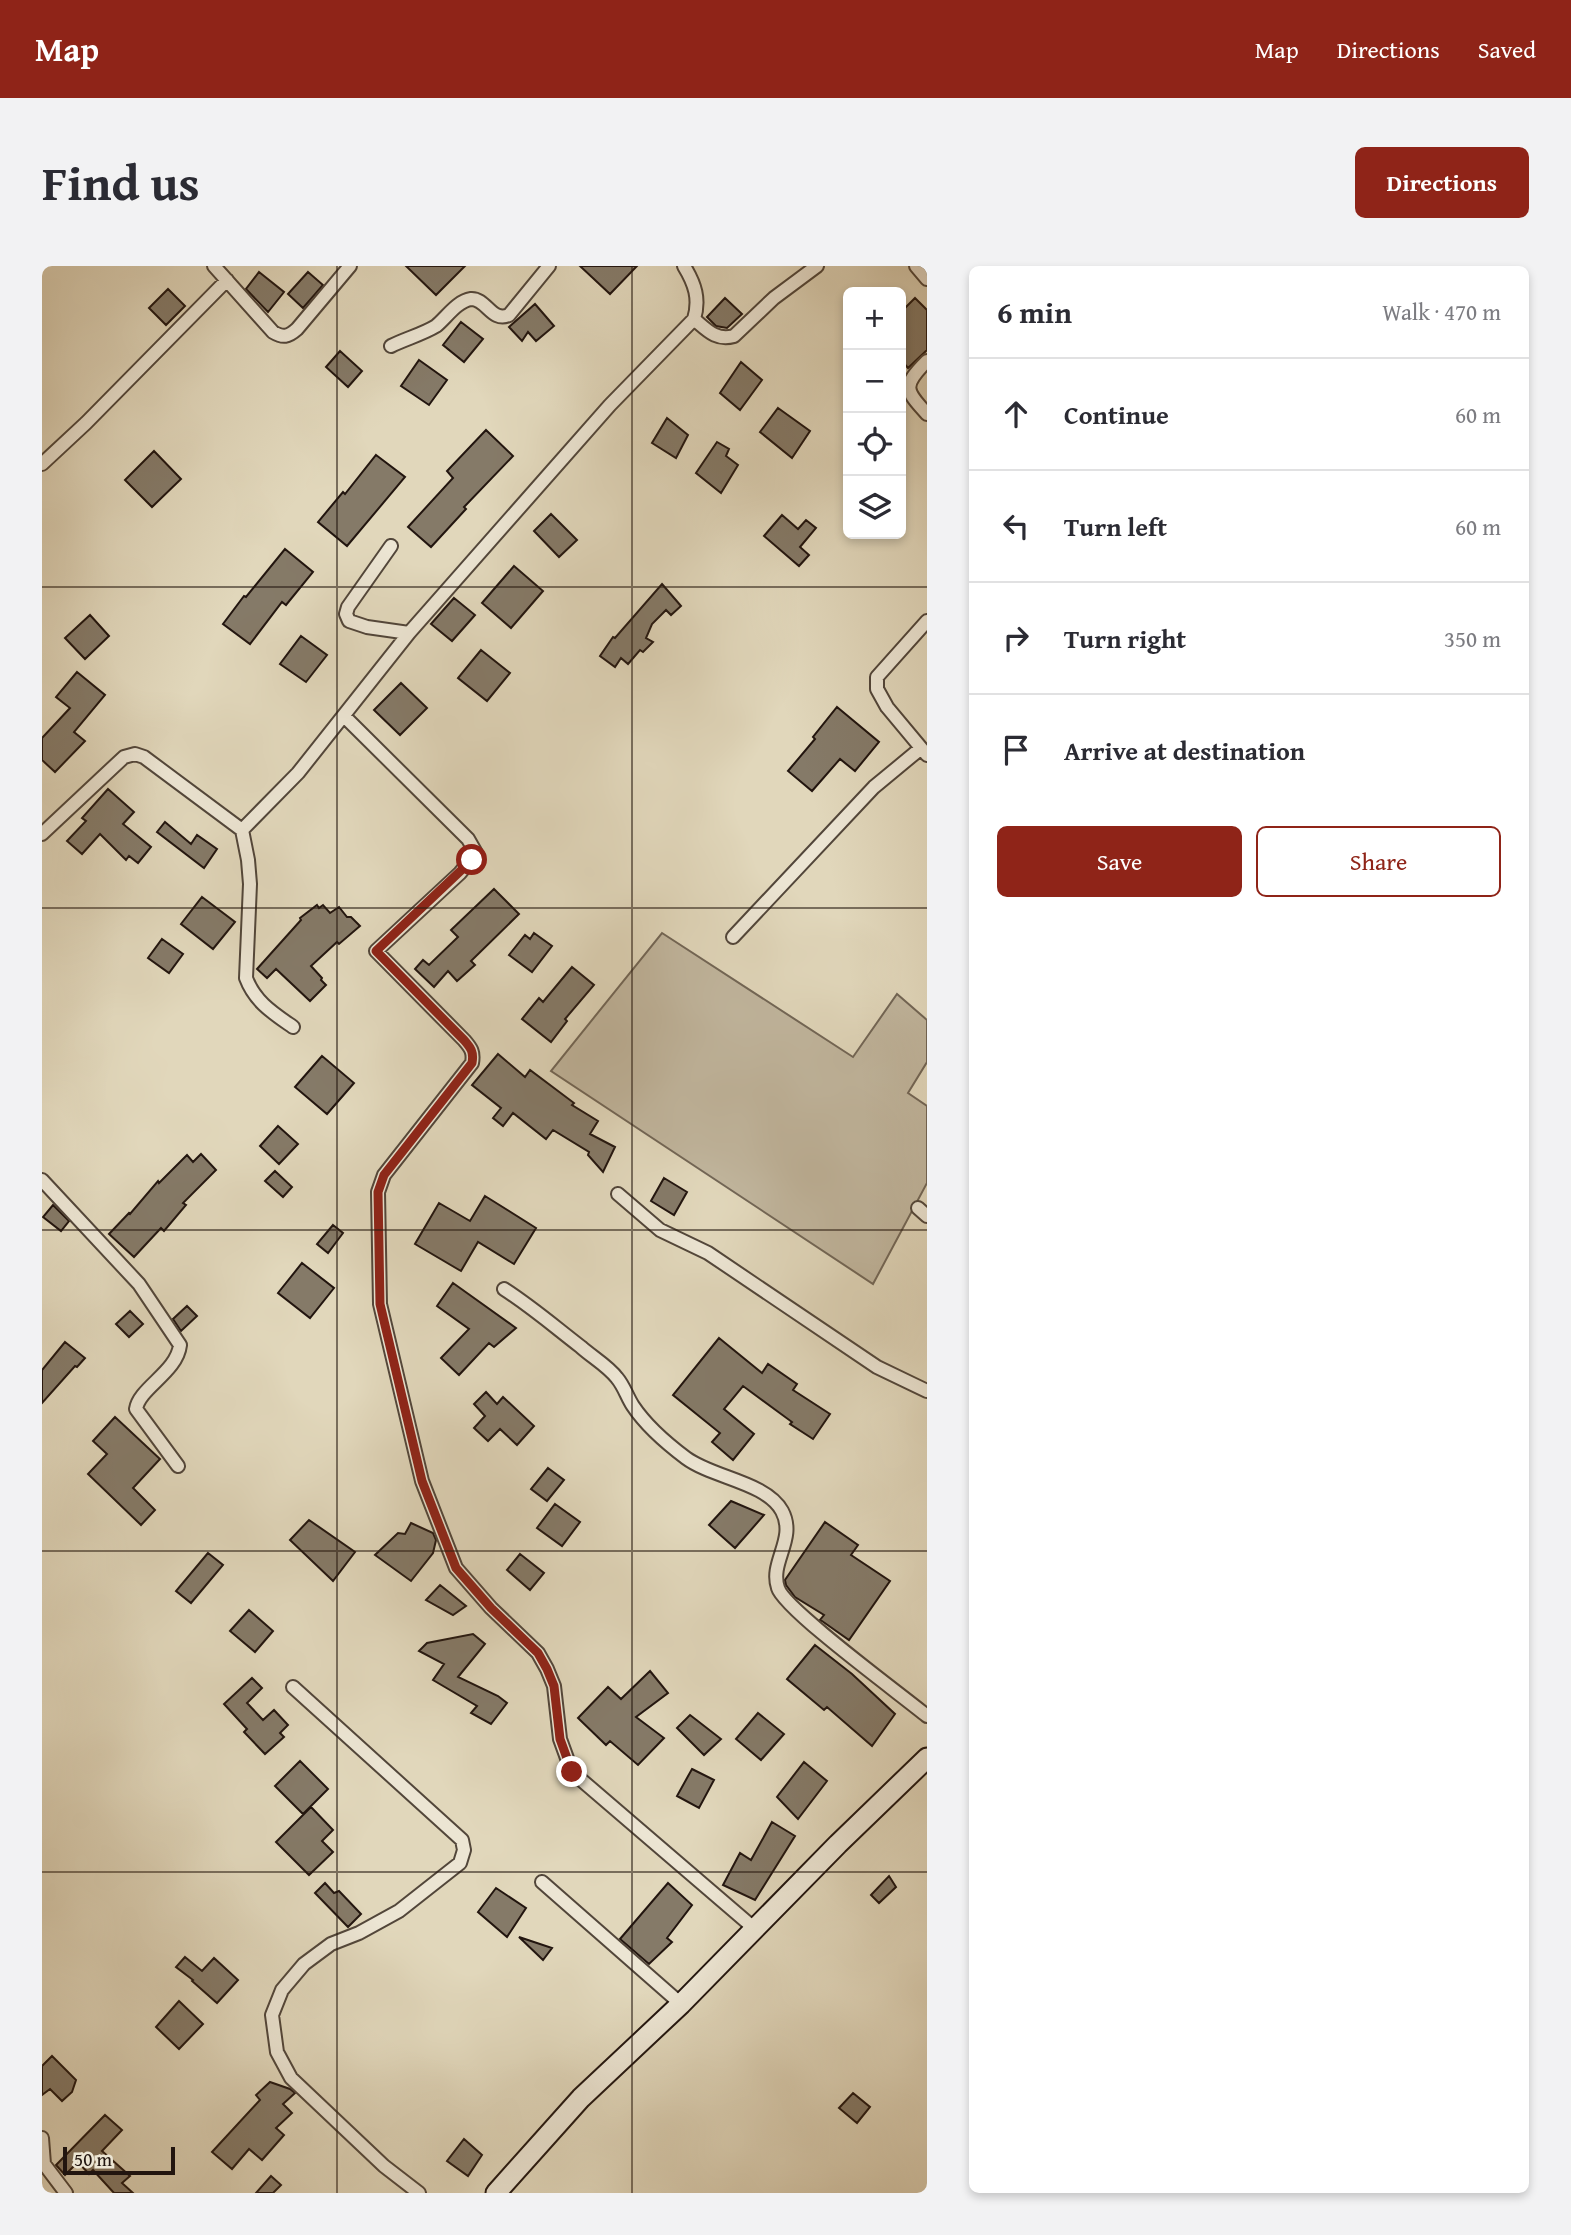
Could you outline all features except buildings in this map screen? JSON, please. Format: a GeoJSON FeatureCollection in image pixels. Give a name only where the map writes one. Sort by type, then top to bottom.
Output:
{"type":"FeatureCollection","features":[{"type":"Feature","properties":{"kind":"street"},"geometry":{"type":"LineString","coordinates":[[214,266],[273,332],[281,337],[289,336],[296,329],[350,266]]}},
{"type":"Feature","properties":{"kind":"street"},"geometry":{"type":"LineString","coordinates":[[391,346],[435,327],[462,303],[472,299],[498,317],[509,315],[549,266]]}},
{"type":"Feature","properties":{"kind":"street"},"geometry":{"type":"LineString","coordinates":[[242,830],[298,773],[409,633],[610,405],[694,319],[697,296],[684,266]]}},
{"type":"Feature","properties":{"kind":"street"},"geometry":{"type":"LineString","coordinates":[[694,319],[715,336],[734,336],[774,298],[817,266]]}},
{"type":"Feature","properties":{"kind":"street"},"geometry":{"type":"LineString","coordinates":[[916,266],[927,279]]}},
{"type":"Feature","properties":{"kind":"street"},"geometry":{"type":"LineString","coordinates":[[42,464],[227,280]]}},
{"type":"Feature","properties":{"kind":"street"},"geometry":{"type":"LineString","coordinates":[[927,361],[914,374],[909,386],[911,396],[927,414]]}},
{"type":"Feature","properties":{"kind":"street"},"geometry":{"type":"LineString","coordinates":[[391,546],[348,607],[346,614],[349,621],[367,627],[409,633]]}},
{"type":"Feature","properties":{"kind":"street"},"geometry":{"type":"LineString","coordinates":[[733,937],[873,787],[924,752],[887,707],[877,689],[877,677],[927,621]]}},
{"type":"Feature","properties":{"kind":"street"},"geometry":{"type":"LineString","coordinates":[[344,716],[468,839],[477,853],[460,873],[376,951],[464,1040],[474,1056],[472,1063],[384,1175],[378,1192],[380,1304],[422,1481],[456,1568],[491,1608],[538,1653],[547,1669],[554,1686],[560,1739],[572,1772],[755,1929]]}},
{"type":"Feature","properties":{"kind":"street"},"geometry":{"type":"LineString","coordinates":[[42,834],[124,757],[135,754],[144,757],[242,830],[250,884],[246,978],[251,992],[265,1007],[293,1027]]}},
{"type":"Feature","properties":{"kind":"street"},"geometry":{"type":"LineString","coordinates":[[42,1180],[139,1284],[180,1345],[179,1355],[137,1402],[136,1409],[178,1466]]}},
{"type":"Feature","properties":{"kind":"street"},"geometry":{"type":"LineString","coordinates":[[618,1194],[660,1230],[708,1253],[877,1367],[927,1391]]}},
{"type":"Feature","properties":{"kind":"street"},"geometry":{"type":"LineString","coordinates":[[505,1289],[535,1309],[617,1378],[634,1407],[656,1434],[689,1460],[719,1475],[761,1490],[782,1511],[788,1536],[775,1574],[778,1591],[787,1603],[813,1625],[927,1716]]}},
{"type":"Feature","properties":{"kind":"street"},"geometry":{"type":"LineString","coordinates":[[293,1687],[462,1840],[464,1850],[460,1863],[400,1911],[359,1933],[331,1944],[303,1964],[282,1990],[272,2015],[277,2052],[291,2078],[384,2166],[419,2193]]}},
{"type":"Feature","properties":{"kind":"street"},"geometry":{"type":"LineString","coordinates":[[496,2193],[581,2098],[681,2004],[925,1762]]}},
{"type":"Feature","properties":{"kind":"street"},"geometry":{"type":"LineString","coordinates":[[542,1882],[681,2004]]}},
{"type":"Feature","properties":{"kind":"street"},"geometry":{"type":"LineString","coordinates":[[42,2138],[44,2164],[66,2193]]}},
{"type":"Feature","properties":{"kind":"shaded area"},"geometry":{"type":"Polygon","coordinates":[[[662,933],[853,1057],[897,994],[927,1020],[927,1062],[908,1093],[927,1106],[927,1183],[873,1284],[551,1071],[662,933]]]}},
{"type":"Feature","properties":{"kind":"route"},"geometry":{"type":"LineString","coordinates":[[472,860],[376,951],[464,1040],[474,1056],[472,1063],[384,1175],[378,1192],[377,1216],[380,1304],[422,1481],[446,1544],[456,1568],[491,1608],[538,1653],[547,1669],[554,1686],[560,1739],[572,1772]]}}]}
